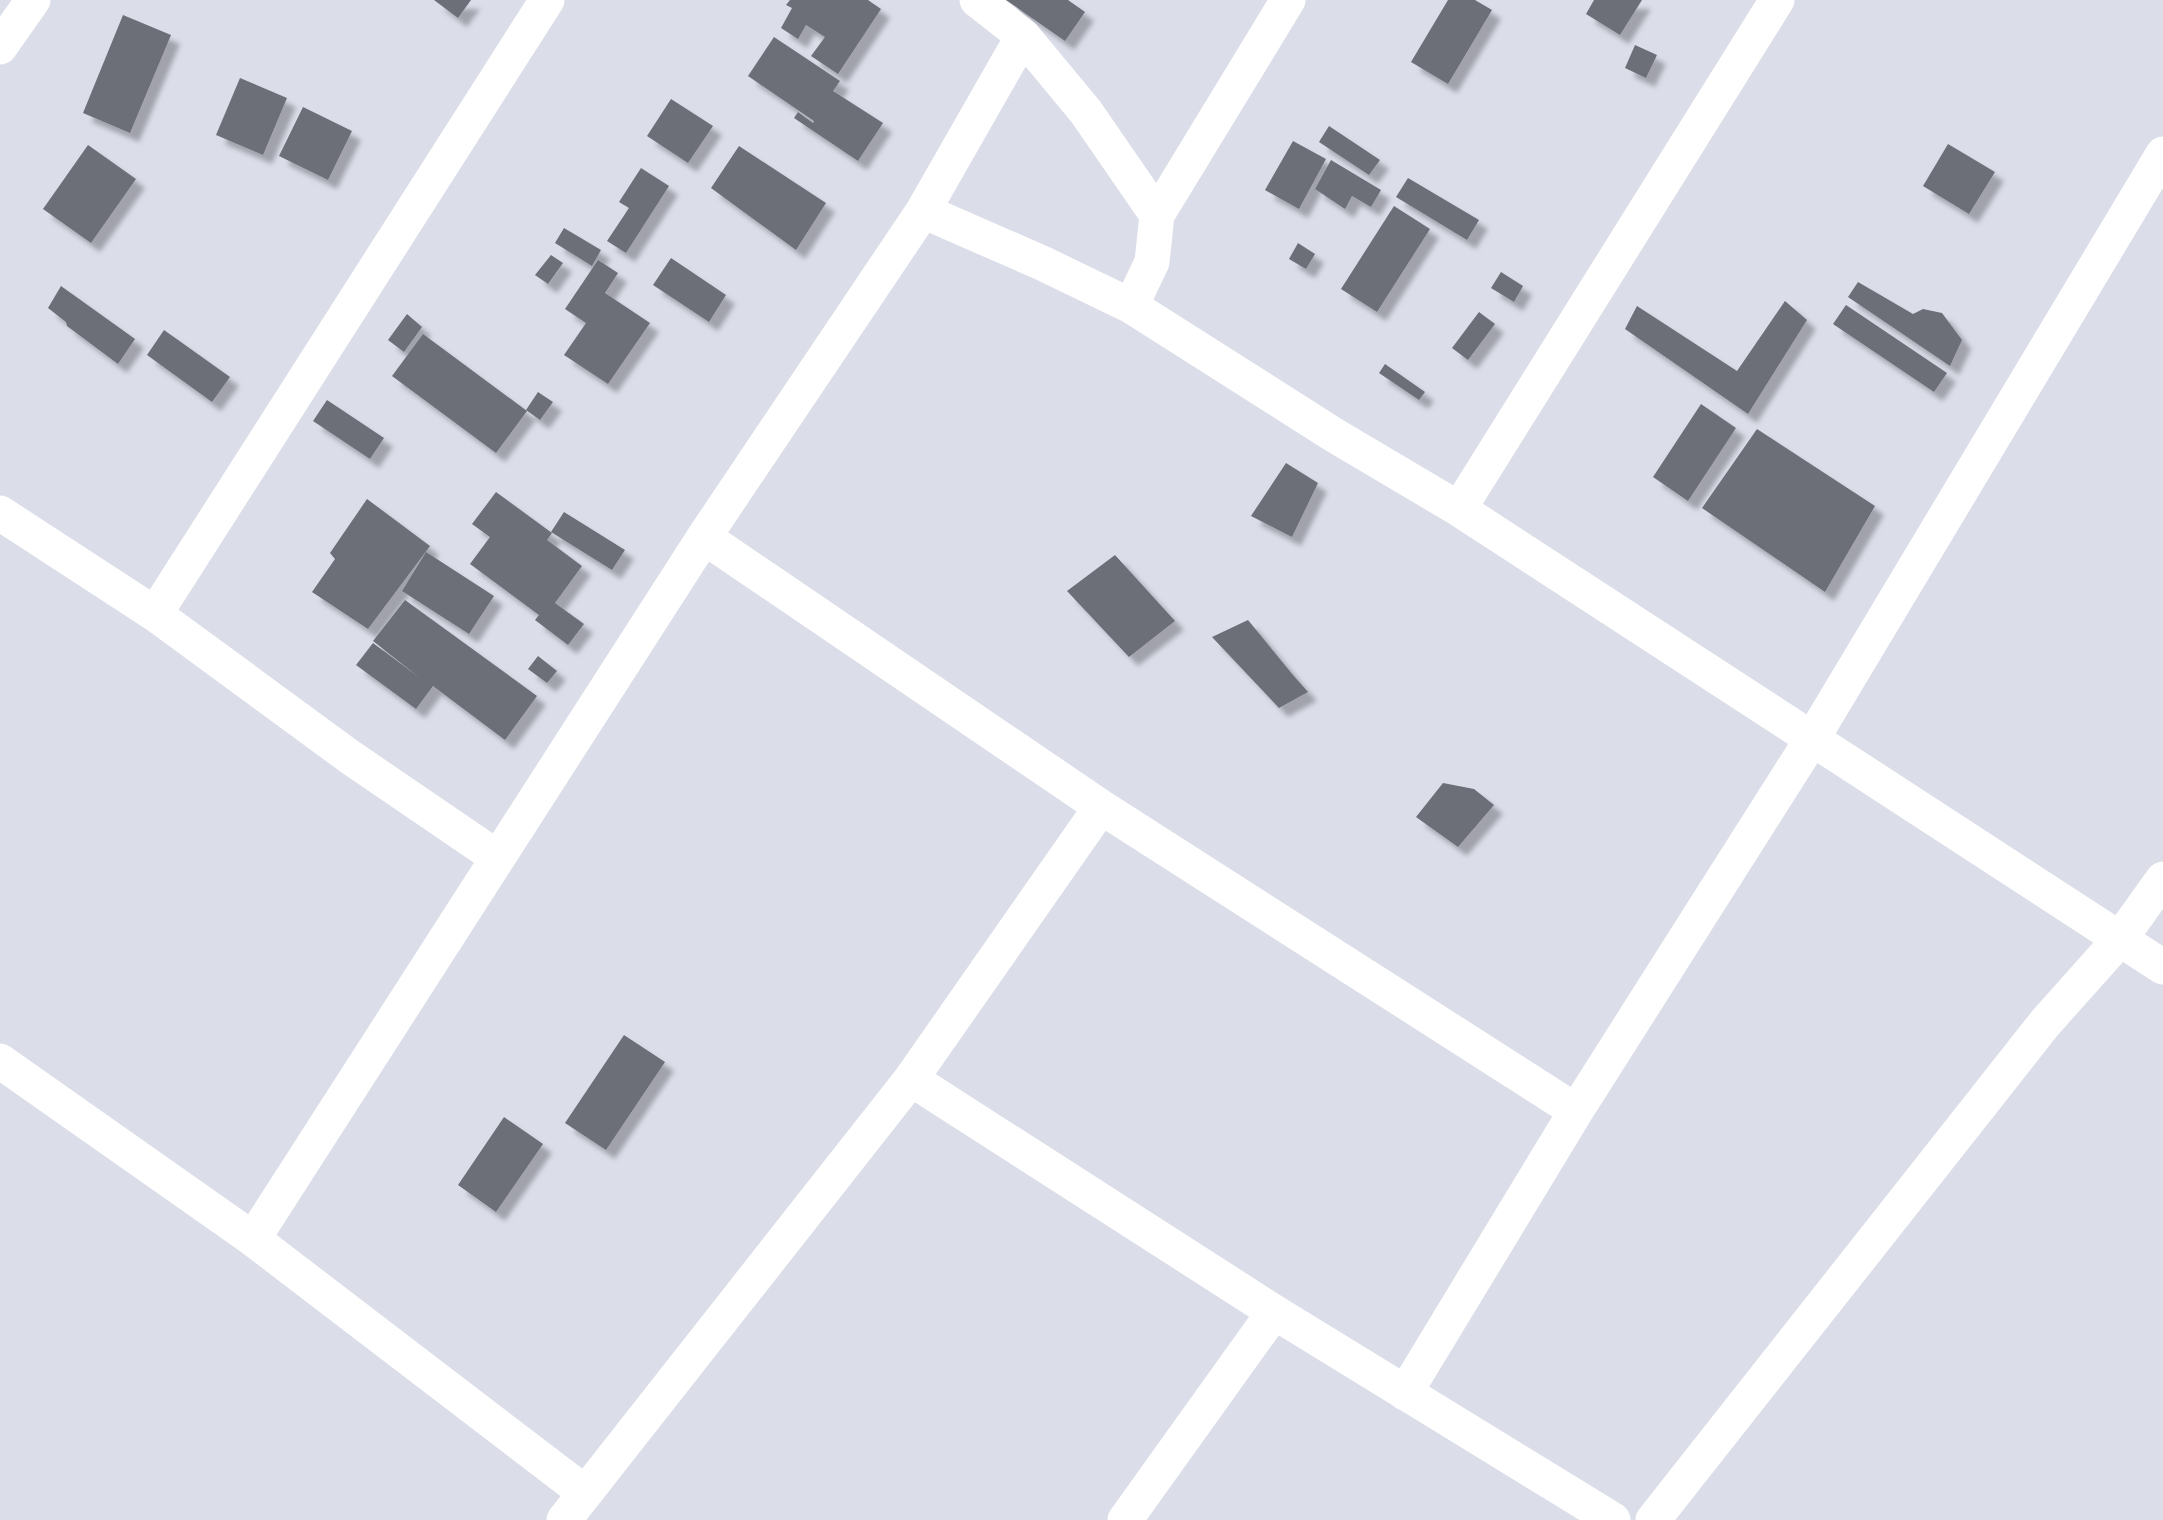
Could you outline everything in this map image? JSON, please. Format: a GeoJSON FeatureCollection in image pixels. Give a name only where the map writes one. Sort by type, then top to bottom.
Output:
{"type":"FeatureCollection","features":[{"type":"Feature","properties":{"kind":"street"},"geometry":{"type":"LineString","coordinates":[[0,47],[32,0]]}},
{"type":"Feature","properties":{"kind":"street"},"geometry":{"type":"LineString","coordinates":[[155,614],[546,0]]}},
{"type":"Feature","properties":{"kind":"street"},"geometry":{"type":"LineString","coordinates":[[977,0],[1023,36],[1086,112],[1158,215]]}},
{"type":"Feature","properties":{"kind":"street"},"geometry":{"type":"LineString","coordinates":[[1131,306],[1152,262],[1158,215],[1288,0]]}},
{"type":"Feature","properties":{"kind":"street"},"geometry":{"type":"LineString","coordinates":[[1459,510],[1776,0]]}},
{"type":"Feature","properties":{"kind":"street"},"geometry":{"type":"LineString","coordinates":[[253,1239],[704,538],[923,211],[1023,36]]}},
{"type":"Feature","properties":{"kind":"street"},"geometry":{"type":"LineString","coordinates":[[1405,1393],[1576,1111],[1812,740],[2163,154]]}},
{"type":"Feature","properties":{"kind":"street"},"geometry":{"type":"LineString","coordinates":[[923,211],[1131,306],[1459,510],[2163,967]]}},
{"type":"Feature","properties":{"kind":"street"},"geometry":{"type":"LineString","coordinates":[[0,513],[155,614],[350,757],[498,858]]}},
{"type":"Feature","properties":{"kind":"street"},"geometry":{"type":"LineString","coordinates":[[704,538],[1101,808],[1576,1111]]}},
{"type":"Feature","properties":{"kind":"street"},"geometry":{"type":"LineString","coordinates":[[0,1061],[253,1239],[574,1506],[911,1079],[1101,808]]}},
{"type":"Feature","properties":{"kind":"street"},"geometry":{"type":"LineString","coordinates":[[1652,1520],[2045,1022],[2120,939],[2163,879]]}},
{"type":"Feature","properties":{"kind":"street"},"geometry":{"type":"LineString","coordinates":[[911,1079],[1274,1312],[1613,1520]]}},
{"type":"Feature","properties":{"kind":"street"},"geometry":{"type":"LineString","coordinates":[[1124,1520],[1274,1312]]}},
{"type":"Feature","properties":{"kind":"building"},"geometry":{"type":"Polygon","coordinates":[[[434,0],[471,0],[458,18],[434,0]]]}},
{"type":"Feature","properties":{"kind":"building"},"geometry":{"type":"Polygon","coordinates":[[[790,0],[868,0],[881,9],[838,74],[811,56],[825,37],[806,25],[798,39],[781,28],[792,8],[786,5],[790,0]]]}},
{"type":"Feature","properties":{"kind":"building"},"geometry":{"type":"Polygon","coordinates":[[[1006,0],[1068,0],[1085,12],[1065,41],[1006,0]]]}},
{"type":"Feature","properties":{"kind":"building"},"geometry":{"type":"Polygon","coordinates":[[[1448,0],[1475,0],[1492,10],[1448,84],[1411,62],[1448,0]]]}},
{"type":"Feature","properties":{"kind":"building"},"geometry":{"type":"Polygon","coordinates":[[[1594,0],[1642,0],[1620,35],[1586,14],[1594,0]]]}},
{"type":"Feature","properties":{"kind":"building"},"geometry":{"type":"Polygon","coordinates":[[[123,15],[171,35],[130,133],[83,113],[123,15]]]}},
{"type":"Feature","properties":{"kind":"building"},"geometry":{"type":"Polygon","coordinates":[[[774,37],[840,81],[833,91],[883,123],[858,161],[794,118],[798,112],[814,121],[748,76],[774,37]]]}},
{"type":"Feature","properties":{"kind":"building"},"geometry":{"type":"Polygon","coordinates":[[[1635,45],[1657,55],[1646,78],[1625,68],[1635,45]]]}},
{"type":"Feature","properties":{"kind":"building"},"geometry":{"type":"Polygon","coordinates":[[[240,78],[287,98],[263,155],[216,135],[240,78]]]}},
{"type":"Feature","properties":{"kind":"building"},"geometry":{"type":"Polygon","coordinates":[[[671,99],[713,126],[688,163],[647,136],[671,99]]]}},
{"type":"Feature","properties":{"kind":"building"},"geometry":{"type":"Polygon","coordinates":[[[303,107],[352,131],[328,180],[279,156],[303,107]]]}},
{"type":"Feature","properties":{"kind":"building"},"geometry":{"type":"Polygon","coordinates":[[[1329,126],[1380,160],[1369,175],[1319,142],[1329,126]]]}},
{"type":"Feature","properties":{"kind":"building"},"geometry":{"type":"Polygon","coordinates":[[[1293,141],[1326,159],[1299,209],[1265,190],[1293,141]]]}},
{"type":"Feature","properties":{"kind":"building"},"geometry":{"type":"Polygon","coordinates":[[[1948,144],[1995,172],[1969,214],[1923,186],[1948,144]]]}},
{"type":"Feature","properties":{"kind":"building"},"geometry":{"type":"Polygon","coordinates":[[[88,145],[136,179],[91,243],[43,209],[88,145]]]}},
{"type":"Feature","properties":{"kind":"building"},"geometry":{"type":"Polygon","coordinates":[[[739,146],[826,203],[796,250],[711,188],[739,146]]]}},
{"type":"Feature","properties":{"kind":"building"},"geometry":{"type":"Polygon","coordinates":[[[1331,160],[1381,190],[1371,207],[1352,196],[1345,209],[1315,189],[1331,160]]]}},
{"type":"Feature","properties":{"kind":"building"},"geometry":{"type":"Polygon","coordinates":[[[641,168],[669,186],[626,253],[607,241],[629,208],[619,202],[641,168]]]}},
{"type":"Feature","properties":{"kind":"building"},"geometry":{"type":"Polygon","coordinates":[[[1408,178],[1479,220],[1467,240],[1396,197],[1408,178]]]}},
{"type":"Feature","properties":{"kind":"building"},"geometry":{"type":"Polygon","coordinates":[[[1394,206],[1430,229],[1377,312],[1341,289],[1394,206]]]}},
{"type":"Feature","properties":{"kind":"building"},"geometry":{"type":"Polygon","coordinates":[[[564,228],[601,250],[592,266],[555,243],[564,228]]]}},
{"type":"Feature","properties":{"kind":"building"},"geometry":{"type":"Polygon","coordinates":[[[1298,243],[1315,254],[1306,269],[1289,259],[1298,243]]]}},
{"type":"Feature","properties":{"kind":"building"},"geometry":{"type":"Polygon","coordinates":[[[551,255],[563,263],[548,284],[535,275],[551,255]]]}},
{"type":"Feature","properties":{"kind":"building"},"geometry":{"type":"Polygon","coordinates":[[[671,258],[726,295],[709,322],[653,285],[671,258]]]}},
{"type":"Feature","properties":{"kind":"building"},"geometry":{"type":"Polygon","coordinates":[[[598,260],[618,273],[605,293],[650,323],[608,384],[564,355],[586,323],[565,309],[598,260]]]}},
{"type":"Feature","properties":{"kind":"building"},"geometry":{"type":"Polygon","coordinates":[[[1501,272],[1523,286],[1514,302],[1491,288],[1501,272]]]}},
{"type":"Feature","properties":{"kind":"building"},"geometry":{"type":"Polygon","coordinates":[[[1858,282],[1913,314],[1923,309],[1942,313],[1962,340],[1950,366],[1848,297],[1858,282]]]}},
{"type":"Feature","properties":{"kind":"building"},"geometry":{"type":"Polygon","coordinates":[[[61,286],[135,339],[118,364],[48,308],[61,286]]]}},
{"type":"Feature","properties":{"kind":"building"},"geometry":{"type":"Polygon","coordinates":[[[1785,301],[1807,320],[1748,414],[1625,329],[1637,306],[1737,371],[1785,301]]]}},
{"type":"Feature","properties":{"kind":"building"},"geometry":{"type":"Polygon","coordinates":[[[1846,305],[1947,373],[1934,392],[1833,324],[1846,305]]]}},
{"type":"Feature","properties":{"kind":"building"},"geometry":{"type":"Polygon","coordinates":[[[1479,312],[1495,324],[1468,360],[1452,348],[1479,312]]]}},
{"type":"Feature","properties":{"kind":"building"},"geometry":{"type":"Polygon","coordinates":[[[407,314],[422,327],[404,352],[388,340],[407,314]]]}},
{"type":"Feature","properties":{"kind":"building"},"geometry":{"type":"Polygon","coordinates":[[[164,330],[230,377],[212,402],[147,355],[164,330]]]}},
{"type":"Feature","properties":{"kind":"building"},"geometry":{"type":"Polygon","coordinates":[[[423,334],[527,411],[496,453],[392,376],[423,334]]]}},
{"type":"Feature","properties":{"kind":"building"},"geometry":{"type":"Polygon","coordinates":[[[1385,364],[1425,392],[1419,400],[1379,373],[1385,364]]]}},
{"type":"Feature","properties":{"kind":"building"},"geometry":{"type":"Polygon","coordinates":[[[538,392],[553,402],[540,420],[526,410],[538,392]]]}},
{"type":"Feature","properties":{"kind":"building"},"geometry":{"type":"Polygon","coordinates":[[[327,400],[384,438],[370,459],[313,421],[327,400]]]}},
{"type":"Feature","properties":{"kind":"building"},"geometry":{"type":"Polygon","coordinates":[[[1701,404],[1736,428],[1688,501],[1653,477],[1701,404]]]}},
{"type":"Feature","properties":{"kind":"building"},"geometry":{"type":"Polygon","coordinates":[[[1757,429],[1875,506],[1825,592],[1702,508],[1757,429]]]}},
{"type":"Feature","properties":{"kind":"building"},"geometry":{"type":"Polygon","coordinates":[[[1286,463],[1318,483],[1292,537],[1251,516],[1286,463]]]}},
{"type":"Feature","properties":{"kind":"building"},"geometry":{"type":"Polygon","coordinates":[[[496,492],[552,533],[547,540],[582,566],[555,603],[584,624],[568,645],[535,620],[539,615],[470,564],[490,537],[472,524],[496,492]]]}},
{"type":"Feature","properties":{"kind":"building"},"geometry":{"type":"Polygon","coordinates":[[[367,499],[430,546],[368,629],[312,592],[335,559],[330,553],[367,499]]]}},
{"type":"Feature","properties":{"kind":"building"},"geometry":{"type":"Polygon","coordinates":[[[564,512],[625,550],[612,570],[551,532],[564,512]]]}},
{"type":"Feature","properties":{"kind":"building"},"geometry":{"type":"Polygon","coordinates":[[[426,552],[494,596],[469,634],[402,591],[426,552]]]}},
{"type":"Feature","properties":{"kind":"building"},"geometry":{"type":"Polygon","coordinates":[[[1115,555],[1175,621],[1129,657],[1067,591],[1115,555]]]}},
{"type":"Feature","properties":{"kind":"building"},"geometry":{"type":"Polygon","coordinates":[[[405,600],[537,696],[505,740],[433,686],[416,709],[356,665],[373,643],[420,678],[373,641],[405,600]]]}},
{"type":"Feature","properties":{"kind":"building"},"geometry":{"type":"Polygon","coordinates":[[[1248,620],[1308,692],[1279,708],[1212,637],[1248,620]]]}},
{"type":"Feature","properties":{"kind":"building"},"geometry":{"type":"Polygon","coordinates":[[[538,656],[557,671],[547,683],[528,669],[538,656]]]}},
{"type":"Feature","properties":{"kind":"building"},"geometry":{"type":"Polygon","coordinates":[[[1443,783],[1474,789],[1494,805],[1458,847],[1416,817],[1443,783]]]}},
{"type":"Feature","properties":{"kind":"building"},"geometry":{"type":"Polygon","coordinates":[[[624,1035],[665,1062],[606,1150],[565,1123],[624,1035]]]}},
{"type":"Feature","properties":{"kind":"building"},"geometry":{"type":"Polygon","coordinates":[[[504,1117],[543,1144],[496,1212],[458,1185],[504,1117]]]}}]}
